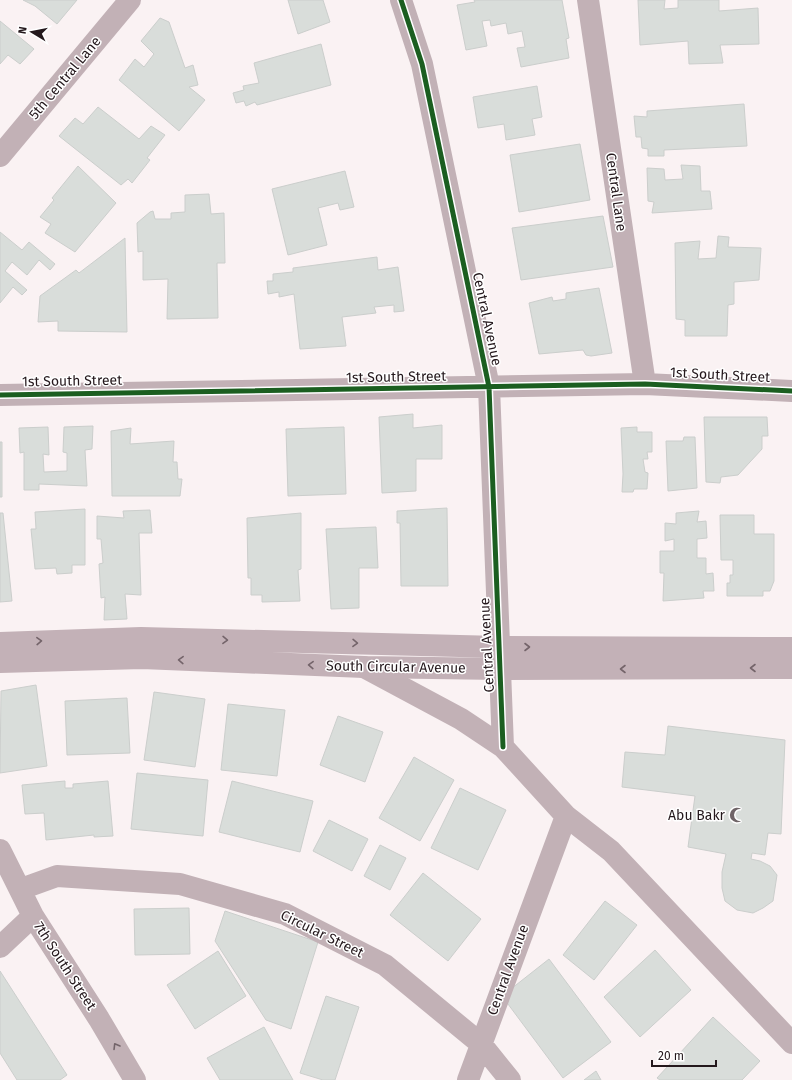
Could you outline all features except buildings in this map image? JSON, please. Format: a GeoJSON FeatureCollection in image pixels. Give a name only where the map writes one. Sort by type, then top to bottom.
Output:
{"type":"FeatureCollection","features":[{"type":"Feature","properties":{"kind":"main road","name":"South Circular Avenue"},"geometry":{"type":"LineString","coordinates":[[0,643],[141,638],[499,646],[792,648]]}},
{"type":"Feature","properties":{"kind":"main road","name":"South Circular Avenue"},"geometry":{"type":"LineString","coordinates":[[0,662],[142,658],[364,667],[500,669],[792,668]]}},
{"type":"Feature","properties":{"kind":"street","name":"5th Central Lane"},"geometry":{"type":"LineString","coordinates":[[0,156],[130,0]]}},
{"type":"Feature","properties":{"kind":"street","name":"Central Avenue"},"geometry":{"type":"LineString","coordinates":[[400,0],[422,64],[489,387],[503,746]]}},
{"type":"Feature","properties":{"kind":"street","name":"Central Lane"},"geometry":{"type":"LineString","coordinates":[[588,0],[644,384]]}},
{"type":"Feature","properties":{"kind":"street","name":"1st South Street"},"geometry":{"type":"LineString","coordinates":[[0,395],[644,384],[792,391]]}},
{"type":"Feature","properties":{"kind":"street"},"geometry":{"type":"LineString","coordinates":[[364,667],[461,719],[503,746],[566,816],[611,850],[792,1043]]}},
{"type":"Feature","properties":{"kind":"street","name":"Central Avenue"},"geometry":{"type":"LineString","coordinates":[[468,1080],[566,816]]}},
{"type":"Feature","properties":{"kind":"street","name":"7th South Street"},"geometry":{"type":"LineString","coordinates":[[0,850],[21,889],[33,916],[136,1080]]}},
{"type":"Feature","properties":{"kind":"street","name":"Circular Street"},"geometry":{"type":"LineString","coordinates":[[21,889],[57,876],[180,884],[285,914],[385,965],[481,1044],[510,1080]]}},
{"type":"Feature","properties":{"kind":"street"},"geometry":{"type":"LineString","coordinates":[[0,947],[33,916]]}},
{"type":"Feature","properties":{"kind":"cycle path"},"geometry":{"type":"LineString","coordinates":[[401,0],[422,64],[489,387],[503,747]]}},
{"type":"Feature","properties":{"kind":"cycle path"},"geometry":{"type":"LineString","coordinates":[[0,395],[645,384],[792,391]]}},
{"type":"Feature","properties":{"kind":"place","name":"Abu Bakr"},"geometry":{"type":"Point","coordinates":[737,815]}}]}
